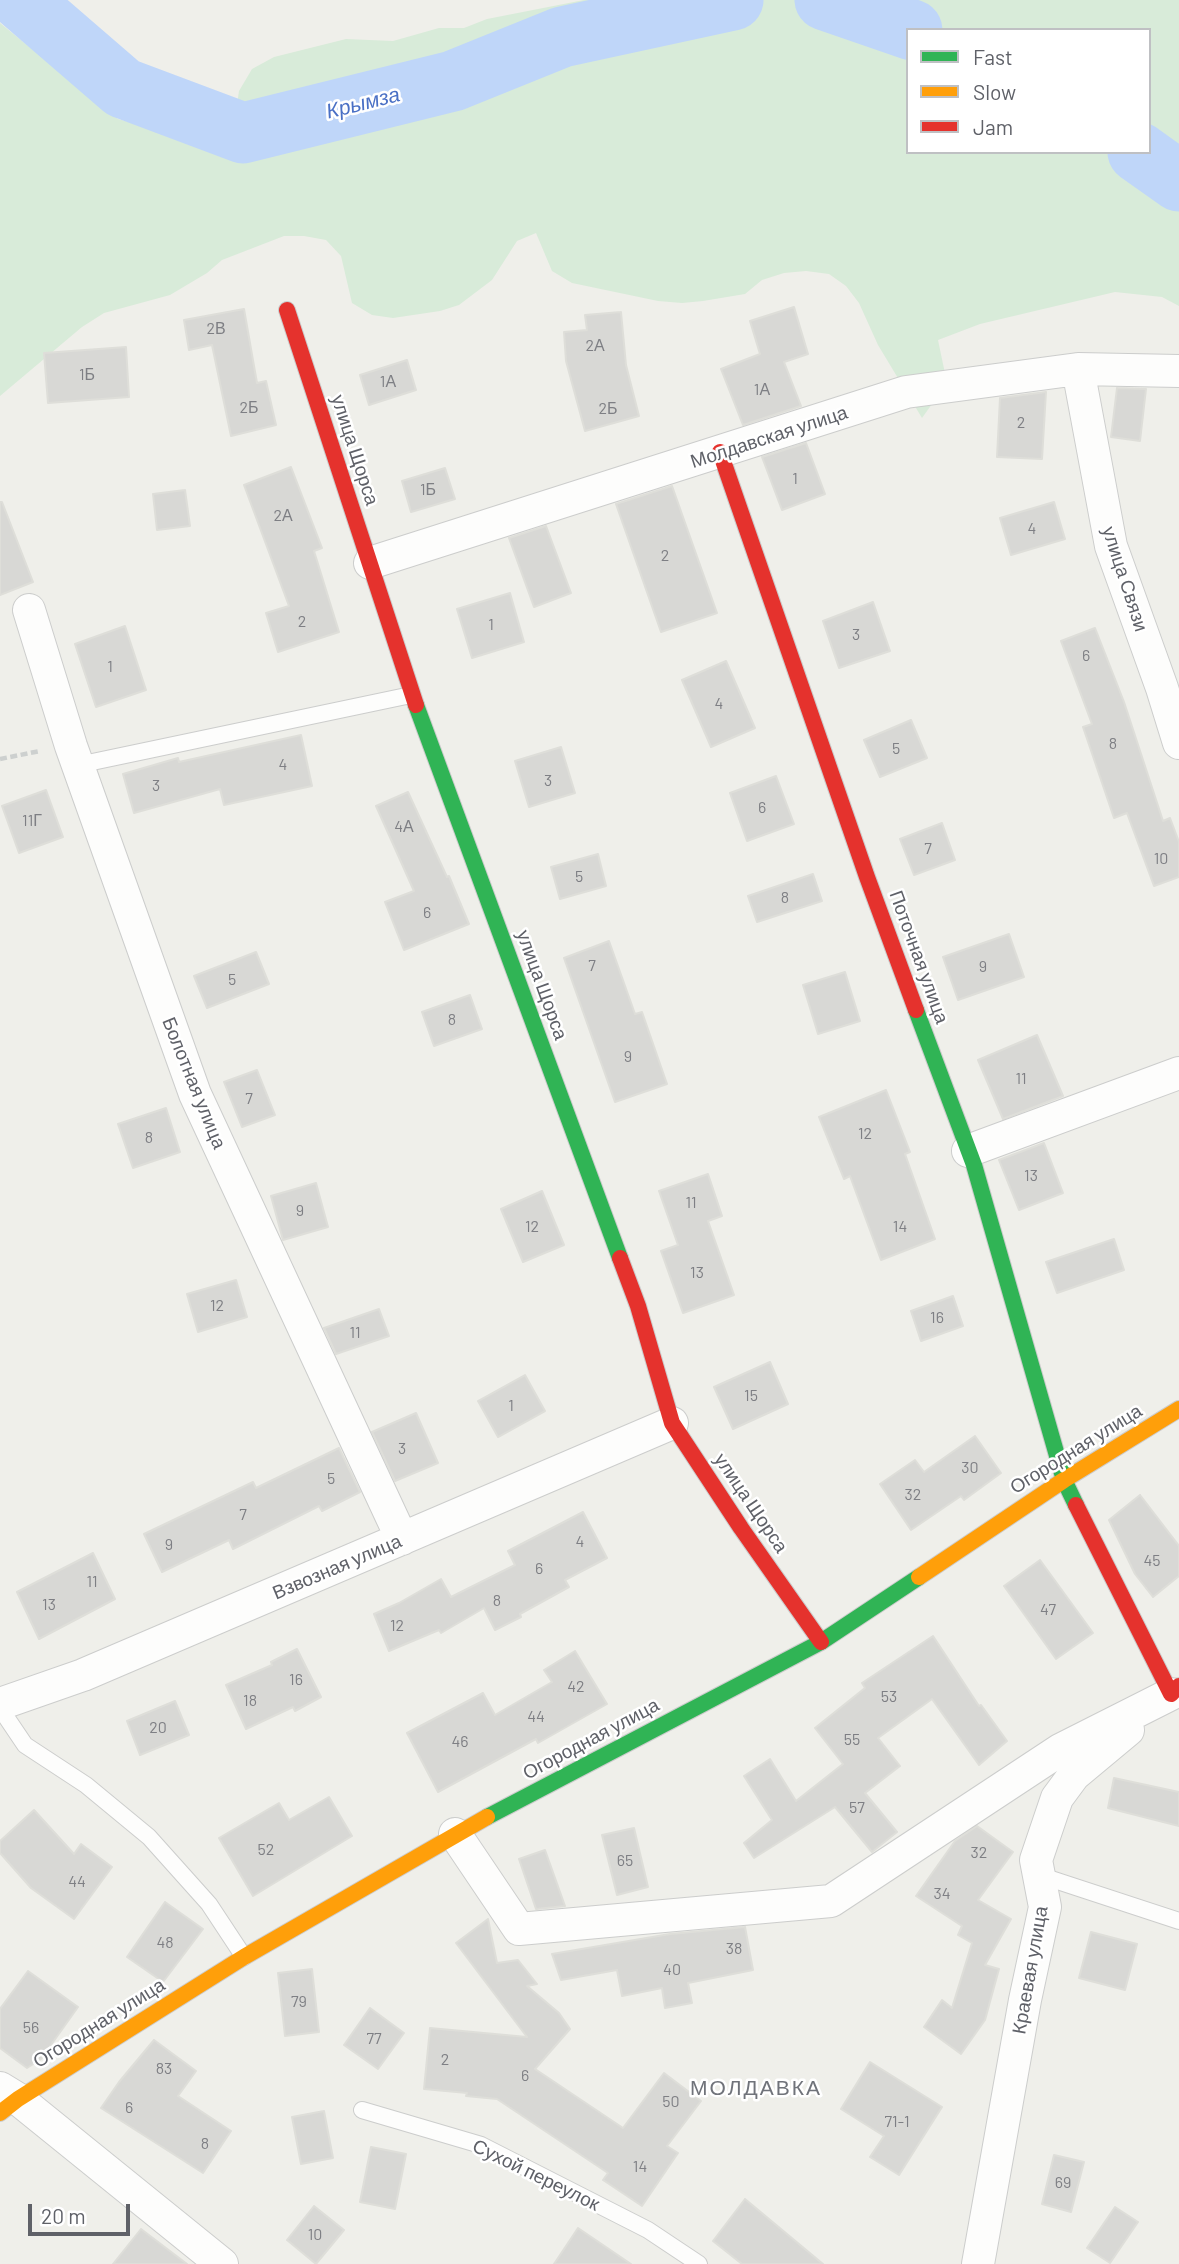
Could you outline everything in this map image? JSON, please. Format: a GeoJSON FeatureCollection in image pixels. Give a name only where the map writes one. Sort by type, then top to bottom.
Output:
{"type":"FeatureCollection","features":[{"type":"Feature","properties":{"kind":"street","name":"улица Щорса"},"geometry":{"type":"LineString","coordinates":[[287,310],[411,695],[638,1306],[672,1423],[821,1642]]}},
{"type":"Feature","properties":{"kind":"street","name":"Молдавская улица"},"geometry":{"type":"LineString","coordinates":[[370,563],[906,392],[1078,369],[1179,371]]}},
{"type":"Feature","properties":{"kind":"street","name":"улица Связи"},"geometry":{"type":"LineString","coordinates":[[1078,369],[1111,546],[1179,743]]}},
{"type":"Feature","properties":{"kind":"street","name":"Поточная улица"},"geometry":{"type":"LineString","coordinates":[[720,452],[867,877],[968,1151],[1064,1480],[1176,1692]]}},
{"type":"Feature","properties":{"kind":"street","name":"Болотная улица"},"geometry":{"type":"LineString","coordinates":[[29,610],[78,765],[195,1094],[402,1539]]}},
{"type":"Feature","properties":{"kind":"street"},"geometry":{"type":"LineString","coordinates":[[968,1151],[1179,1073]]}},
{"type":"Feature","properties":{"kind":"street","name":"Огородная улица"},"geometry":{"type":"LineString","coordinates":[[6,2100],[455,1834],[821,1642],[1064,1480],[1179,1409]]}},
{"type":"Feature","properties":{"kind":"street","name":"Взвозная улица"},"geometry":{"type":"LineString","coordinates":[[0,1706],[83,1675],[672,1423]]}},
{"type":"Feature","properties":{"kind":"street"},"geometry":{"type":"LineString","coordinates":[[455,1834],[519,1929],[831,1902],[1060,1750],[1176,1692]]}},
{"type":"Feature","properties":{"kind":"street","name":"Краевая улица"},"geometry":{"type":"LineString","coordinates":[[978,2264],[1045,1907],[1035,1860],[1056,1798],[1074,1774],[1176,1692]]}},
{"type":"Feature","properties":{"kind":"street"},"geometry":{"type":"LineString","coordinates":[[6,2100],[222,2264]]}},
{"type":"Feature","properties":{"kind":"lane"},"geometry":{"type":"LineString","coordinates":[[78,765],[411,695]]}},
{"type":"Feature","properties":{"kind":"lane"},"geometry":{"type":"LineString","coordinates":[[0,1706],[25,1745],[86,1785],[149,1837],[209,1904],[244,1957]]}},
{"type":"Feature","properties":{"kind":"lane"},"geometry":{"type":"LineString","coordinates":[[1039,1875],[1179,1921]]}},
{"type":"Feature","properties":{"kind":"lane","name":"Сухой переулок"},"geometry":{"type":"LineString","coordinates":[[362,2110],[481,2145],[648,2230],[699,2264]]}},
{"type":"Feature","properties":{"kind":"green space"},"geometry":{"type":"Polygon","coordinates":[[[584,0],[1179,0],[1179,306],[1162,297],[1115,292],[980,324],[938,340],[947,383],[922,418],[878,345],[859,303],[846,286],[829,274],[806,271],[784,273],[762,280],[745,294],[682,303],[658,301],[572,283],[552,271],[536,233],[517,241],[492,280],[459,305],[440,311],[393,318],[372,315],[352,303],[341,256],[326,240],[284,236],[222,260],[207,273],[170,295],[104,313],[82,327],[0,396],[0,23],[118,119],[231,150],[243,133],[236,111],[239,91],[252,69],[274,57],[346,39],[393,41],[439,28],[464,28],[487,19],[584,0]]]}},
{"type":"Feature","properties":{"kind":"building"},"geometry":{"type":"Polygon","coordinates":[[[794,307],[808,354],[784,362],[801,406],[743,425],[721,369],[760,354],[750,321],[794,307]]]}},
{"type":"Feature","properties":{"kind":"building"},"geometry":{"type":"Polygon","coordinates":[[[244,309],[257,383],[266,381],[276,425],[231,436],[212,345],[189,350],[184,320],[244,309]]]}},
{"type":"Feature","properties":{"kind":"building"},"geometry":{"type":"Polygon","coordinates":[[[621,312],[626,365],[639,416],[585,431],[566,361],[564,332],[587,330],[585,315],[621,312]]]}},
{"type":"Feature","properties":{"kind":"building"},"geometry":{"type":"Polygon","coordinates":[[[126,347],[129,397],[48,403],[44,353],[126,347]]]}},
{"type":"Feature","properties":{"kind":"building"},"geometry":{"type":"Polygon","coordinates":[[[407,360],[416,390],[369,405],[360,375],[407,360]]]}},
{"type":"Feature","properties":{"kind":"building"},"geometry":{"type":"Polygon","coordinates":[[[1117,388],[1146,389],[1140,441],[1111,437],[1117,388]]]}},
{"type":"Feature","properties":{"kind":"building"},"geometry":{"type":"Polygon","coordinates":[[[1046,392],[1042,459],[997,457],[1000,398],[1046,392]]]}},
{"type":"Feature","properties":{"kind":"building"},"geometry":{"type":"Polygon","coordinates":[[[806,443],[825,494],[782,510],[762,457],[806,443]]]}},
{"type":"Feature","properties":{"kind":"building"},"geometry":{"type":"Polygon","coordinates":[[[291,467],[322,548],[314,551],[339,632],[278,652],[266,613],[289,606],[244,485],[291,467]]]}},
{"type":"Feature","properties":{"kind":"building"},"geometry":{"type":"Polygon","coordinates":[[[445,468],[455,499],[411,512],[402,481],[445,468]]]}},
{"type":"Feature","properties":{"kind":"building"},"geometry":{"type":"Polygon","coordinates":[[[672,486],[717,613],[661,632],[616,504],[672,486]]]}},
{"type":"Feature","properties":{"kind":"building"},"geometry":{"type":"Polygon","coordinates":[[[185,490],[190,526],[157,530],[153,494],[185,490]]]}},
{"type":"Feature","properties":{"kind":"building"},"geometry":{"type":"Polygon","coordinates":[[[0,502],[33,582],[0,595],[0,502]]]}},
{"type":"Feature","properties":{"kind":"building"},"geometry":{"type":"Polygon","coordinates":[[[1054,502],[1065,539],[1011,555],[1000,518],[1054,502]]]}},
{"type":"Feature","properties":{"kind":"building"},"geometry":{"type":"Polygon","coordinates":[[[546,526],[571,593],[534,607],[509,538],[546,526]]]}},
{"type":"Feature","properties":{"kind":"building"},"geometry":{"type":"Polygon","coordinates":[[[510,593],[524,642],[472,658],[457,609],[510,593]]]}},
{"type":"Feature","properties":{"kind":"building"},"geometry":{"type":"Polygon","coordinates":[[[873,602],[890,651],[839,668],[823,621],[873,602]]]}},
{"type":"Feature","properties":{"kind":"building"},"geometry":{"type":"Polygon","coordinates":[[[125,626],[146,690],[96,707],[75,644],[125,626]]]}},
{"type":"Feature","properties":{"kind":"building"},"geometry":{"type":"Polygon","coordinates":[[[1095,628],[1124,702],[1163,821],[1170,818],[1179,842],[1179,877],[1154,886],[1127,813],[1114,818],[1083,727],[1092,724],[1061,641],[1095,628]]]}},
{"type":"Feature","properties":{"kind":"building"},"geometry":{"type":"Polygon","coordinates":[[[726,661],[755,728],[711,747],[682,680],[726,661]]]}},
{"type":"Feature","properties":{"kind":"building"},"geometry":{"type":"Polygon","coordinates":[[[911,720],[927,758],[880,777],[864,740],[911,720]]]}},
{"type":"Feature","properties":{"kind":"building"},"geometry":{"type":"Polygon","coordinates":[[[301,735],[312,786],[224,805],[220,789],[134,813],[123,774],[178,758],[179,762],[301,735]]]}},
{"type":"Feature","properties":{"kind":"building"},"geometry":{"type":"Polygon","coordinates":[[[561,747],[575,793],[529,807],[515,761],[561,747]]]}},
{"type":"Feature","properties":{"kind":"building"},"geometry":{"type":"Polygon","coordinates":[[[776,776],[794,824],[747,841],[730,793],[776,776]]]}},
{"type":"Feature","properties":{"kind":"building"},"geometry":{"type":"Polygon","coordinates":[[[46,790],[63,837],[19,853],[2,806],[46,790]]]}},
{"type":"Feature","properties":{"kind":"building"},"geometry":{"type":"Polygon","coordinates":[[[408,792],[469,924],[404,950],[385,902],[414,891],[376,806],[408,792]]]}},
{"type":"Feature","properties":{"kind":"building"},"geometry":{"type":"Polygon","coordinates":[[[942,823],[955,860],[914,875],[900,839],[942,823]]]}},
{"type":"Feature","properties":{"kind":"building"},"geometry":{"type":"Polygon","coordinates":[[[598,854],[606,886],[560,899],[551,867],[598,854]]]}},
{"type":"Feature","properties":{"kind":"building"},"geometry":{"type":"Polygon","coordinates":[[[813,874],[822,901],[757,922],[748,896],[813,874]]]}},
{"type":"Feature","properties":{"kind":"building"},"geometry":{"type":"Polygon","coordinates":[[[1009,934],[1024,977],[958,1000],[943,957],[1009,934]]]}},
{"type":"Feature","properties":{"kind":"building"},"geometry":{"type":"Polygon","coordinates":[[[609,941],[635,1014],[642,1012],[667,1084],[615,1102],[564,958],[609,941]]]}},
{"type":"Feature","properties":{"kind":"building"},"geometry":{"type":"Polygon","coordinates":[[[256,952],[269,984],[207,1008],[194,976],[256,952]]]}},
{"type":"Feature","properties":{"kind":"building"},"geometry":{"type":"Polygon","coordinates":[[[845,972],[860,1021],[818,1034],[803,985],[845,972]]]}},
{"type":"Feature","properties":{"kind":"building"},"geometry":{"type":"Polygon","coordinates":[[[470,995],[482,1029],[434,1046],[422,1012],[470,995]]]}},
{"type":"Feature","properties":{"kind":"building"},"geometry":{"type":"Polygon","coordinates":[[[1037,1035],[1063,1096],[1003,1119],[978,1060],[1037,1035]]]}},
{"type":"Feature","properties":{"kind":"building"},"geometry":{"type":"Polygon","coordinates":[[[257,1070],[275,1115],[242,1127],[224,1082],[257,1070]]]}},
{"type":"Feature","properties":{"kind":"building"},"geometry":{"type":"Polygon","coordinates":[[[886,1090],[910,1152],[905,1154],[935,1239],[881,1260],[850,1176],[844,1179],[819,1117],[886,1090]]]}},
{"type":"Feature","properties":{"kind":"building"},"geometry":{"type":"Polygon","coordinates":[[[166,1108],[180,1152],[133,1168],[118,1124],[166,1108]]]}},
{"type":"Feature","properties":{"kind":"building"},"geometry":{"type":"Polygon","coordinates":[[[1044,1143],[1063,1193],[1019,1210],[999,1160],[1044,1143]]]}},
{"type":"Feature","properties":{"kind":"building"},"geometry":{"type":"Polygon","coordinates":[[[708,1174],[722,1216],[708,1221],[734,1295],[683,1313],[661,1251],[678,1245],[659,1191],[708,1174]]]}},
{"type":"Feature","properties":{"kind":"building"},"geometry":{"type":"Polygon","coordinates":[[[316,1183],[328,1227],[283,1240],[271,1196],[316,1183]]]}},
{"type":"Feature","properties":{"kind":"building"},"geometry":{"type":"Polygon","coordinates":[[[542,1191],[564,1245],[523,1262],[501,1209],[542,1191]]]}},
{"type":"Feature","properties":{"kind":"building"},"geometry":{"type":"Polygon","coordinates":[[[1114,1239],[1124,1270],[1057,1293],[1046,1262],[1114,1239]]]}},
{"type":"Feature","properties":{"kind":"building"},"geometry":{"type":"Polygon","coordinates":[[[236,1280],[247,1317],[198,1332],[187,1294],[236,1280]]]}},
{"type":"Feature","properties":{"kind":"building"},"geometry":{"type":"Polygon","coordinates":[[[953,1296],[963,1326],[921,1341],[911,1311],[953,1296]]]}},
{"type":"Feature","properties":{"kind":"building"},"geometry":{"type":"Polygon","coordinates":[[[379,1309],[389,1336],[336,1354],[324,1328],[379,1309]]]}},
{"type":"Feature","properties":{"kind":"building"},"geometry":{"type":"Polygon","coordinates":[[[770,1362],[788,1404],[733,1429],[714,1387],[770,1362]]]}},
{"type":"Feature","properties":{"kind":"building"},"geometry":{"type":"Polygon","coordinates":[[[525,1375],[545,1411],[498,1437],[478,1401],[525,1375]]]}},
{"type":"Feature","properties":{"kind":"building"},"geometry":{"type":"Polygon","coordinates":[[[416,1413],[438,1463],[395,1481],[372,1432],[416,1413]]]}},
{"type":"Feature","properties":{"kind":"building"},"geometry":{"type":"Polygon","coordinates":[[[975,1436],[1001,1473],[964,1500],[961,1496],[911,1530],[880,1484],[915,1460],[924,1472],[975,1436]]]}},
{"type":"Feature","properties":{"kind":"building"},"geometry":{"type":"Polygon","coordinates":[[[339,1448],[360,1492],[322,1511],[319,1506],[233,1549],[229,1540],[162,1572],[144,1534],[253,1482],[256,1488],[339,1448]]]}},
{"type":"Feature","properties":{"kind":"building"},"geometry":{"type":"Polygon","coordinates":[[[1140,1495],[1179,1546],[1179,1576],[1153,1597],[1135,1574],[1109,1520],[1140,1495]]]}},
{"type":"Feature","properties":{"kind":"building"},"geometry":{"type":"Polygon","coordinates":[[[583,1512],[607,1558],[565,1580],[569,1587],[495,1630],[484,1608],[441,1633],[439,1630],[389,1651],[374,1614],[441,1579],[451,1597],[515,1565],[508,1551],[583,1512]]]}},
{"type":"Feature","properties":{"kind":"building"},"geometry":{"type":"Polygon","coordinates":[[[93,1553],[115,1599],[39,1639],[17,1592],[93,1553]]]}},
{"type":"Feature","properties":{"kind":"building"},"geometry":{"type":"Polygon","coordinates":[[[1040,1560],[1093,1633],[1056,1659],[1004,1586],[1040,1560]]]}},
{"type":"Feature","properties":{"kind":"building"},"geometry":{"type":"Polygon","coordinates":[[[933,1636],[979,1706],[981,1705],[1007,1741],[979,1765],[932,1699],[878,1738],[900,1766],[865,1793],[897,1832],[872,1852],[835,1807],[754,1858],[744,1843],[772,1820],[744,1776],[770,1759],[796,1801],[843,1764],[815,1728],[865,1688],[862,1683],[933,1636]]]}},
{"type":"Feature","properties":{"kind":"building"},"geometry":{"type":"Polygon","coordinates":[[[297,1649],[321,1697],[295,1711],[293,1707],[246,1729],[226,1685],[272,1665],[271,1662],[297,1649]]]}},
{"type":"Feature","properties":{"kind":"building"},"geometry":{"type":"Polygon","coordinates":[[[575,1651],[607,1704],[538,1743],[536,1739],[438,1792],[407,1733],[483,1693],[495,1715],[552,1682],[544,1670],[575,1651]]]}},
{"type":"Feature","properties":{"kind":"building"},"geometry":{"type":"Polygon","coordinates":[[[175,1701],[189,1735],[140,1755],[127,1721],[175,1701]]]}},
{"type":"Feature","properties":{"kind":"building"},"geometry":{"type":"Polygon","coordinates":[[[1114,1778],[1179,1792],[1179,1826],[1108,1808],[1114,1778]]]}},
{"type":"Feature","properties":{"kind":"building"},"geometry":{"type":"Polygon","coordinates":[[[329,1797],[352,1836],[253,1896],[219,1838],[279,1803],[289,1820],[329,1797]]]}},
{"type":"Feature","properties":{"kind":"building"},"geometry":{"type":"Polygon","coordinates":[[[34,1810],[74,1854],[81,1844],[112,1867],[74,1919],[31,1888],[0,1853],[0,1841],[34,1810]]]}},
{"type":"Feature","properties":{"kind":"building"},"geometry":{"type":"Polygon","coordinates":[[[977,1826],[1013,1852],[978,1900],[1011,1919],[985,1965],[999,1969],[985,2020],[961,2054],[924,2027],[942,2000],[952,2008],[972,1943],[958,1935],[962,1926],[916,1896],[955,1841],[977,1826]]]}},
{"type":"Feature","properties":{"kind":"building"},"geometry":{"type":"Polygon","coordinates":[[[634,1828],[648,1887],[617,1895],[602,1835],[634,1828]]]}},
{"type":"Feature","properties":{"kind":"building"},"geometry":{"type":"Polygon","coordinates":[[[545,1850],[565,1906],[536,1909],[519,1859],[545,1850]]]}},
{"type":"Feature","properties":{"kind":"building"},"geometry":{"type":"Polygon","coordinates":[[[165,1902],[203,1929],[163,1982],[127,1957],[165,1902]]]}},
{"type":"Feature","properties":{"kind":"building"},"geometry":{"type":"Polygon","coordinates":[[[488,1919],[497,1963],[518,1960],[537,1984],[527,1986],[559,2013],[570,2029],[535,2069],[623,2128],[664,2073],[701,2101],[667,2146],[678,2153],[642,2206],[603,2180],[608,2173],[497,2099],[424,2089],[430,2028],[527,2037],[456,1943],[488,1919]]]}},
{"type":"Feature","properties":{"kind":"building"},"geometry":{"type":"Polygon","coordinates":[[[745,1927],[753,1970],[688,1983],[692,2003],[665,2008],[662,1988],[622,1996],[617,1970],[561,1980],[552,1954],[670,1934],[745,1927]]]}},
{"type":"Feature","properties":{"kind":"building"},"geometry":{"type":"Polygon","coordinates":[[[1091,1932],[1137,1944],[1125,1990],[1079,1978],[1091,1932]]]}},
{"type":"Feature","properties":{"kind":"building"},"geometry":{"type":"Polygon","coordinates":[[[312,1969],[319,2032],[285,2036],[278,1973],[312,1969]]]}},
{"type":"Feature","properties":{"kind":"building"},"geometry":{"type":"Polygon","coordinates":[[[28,1971],[78,2007],[41,2059],[27,2068],[0,2048],[0,2009],[28,1971]]]}},
{"type":"Feature","properties":{"kind":"building"},"geometry":{"type":"Polygon","coordinates":[[[370,2008],[404,2033],[378,2069],[344,2045],[370,2008]]]}},
{"type":"Feature","properties":{"kind":"building"},"geometry":{"type":"Polygon","coordinates":[[[154,2040],[196,2071],[178,2096],[231,2131],[203,2173],[101,2108],[154,2040]]]}},
{"type":"Feature","properties":{"kind":"building"},"geometry":{"type":"Polygon","coordinates":[[[870,2062],[942,2107],[899,2175],[870,2157],[884,2136],[841,2109],[870,2062]]]}},
{"type":"Feature","properties":{"kind":"building"},"geometry":{"type":"Polygon","coordinates":[[[324,2111],[333,2158],[301,2164],[292,2117],[324,2111]]]}},
{"type":"Feature","properties":{"kind":"building"},"geometry":{"type":"Polygon","coordinates":[[[371,2147],[406,2154],[395,2209],[360,2202],[371,2147]]]}},
{"type":"Feature","properties":{"kind":"building"},"geometry":{"type":"Polygon","coordinates":[[[1054,2155],[1084,2162],[1071,2212],[1042,2204],[1054,2155]]]}},
{"type":"Feature","properties":{"kind":"building"},"geometry":{"type":"Polygon","coordinates":[[[745,2199],[823,2264],[742,2264],[713,2241],[745,2199]]]}},
{"type":"Feature","properties":{"kind":"building"},"geometry":{"type":"Polygon","coordinates":[[[314,2206],[344,2230],[316,2264],[287,2240],[314,2206]]]}},
{"type":"Feature","properties":{"kind":"building"},"geometry":{"type":"Polygon","coordinates":[[[1115,2207],[1138,2222],[1110,2263],[1087,2248],[1115,2207]]]}},
{"type":"Feature","properties":{"kind":"building"},"geometry":{"type":"Polygon","coordinates":[[[578,2228],[631,2264],[554,2264],[578,2228]]]}},
{"type":"Feature","properties":{"kind":"building"},"geometry":{"type":"Polygon","coordinates":[[[141,2229],[187,2264],[113,2264],[141,2229]]]}},
{"type":"Feature","properties":{"kind":"waterway","name":"Крымза"},"geometry":{"type":"LineString","coordinates":[[21,0],[123,88],[243,133],[453,81],[562,37],[733,0]]}},
{"type":"Feature","properties":{"kind":"waterway","name":"Крымза"},"geometry":{"type":"LineString","coordinates":[[825,0],[906,28]]}},
{"type":"Feature","properties":{"kind":"waterway","name":"Крымза"},"geometry":{"type":"LineString","coordinates":[[1141,154],[1179,181]]}},
{"type":"Feature","properties":{"kind":"traffic: fast"},"geometry":{"type":"LineString","coordinates":[[416,705],[620,1258]]}},
{"type":"Feature","properties":{"kind":"traffic: fast"},"geometry":{"type":"LineString","coordinates":[[916,1010],[974,1165],[1064,1480],[1076,1505]]}},
{"type":"Feature","properties":{"kind":"traffic: fast"},"geometry":{"type":"LineString","coordinates":[[487,1817],[821,1642],[919,1577]]}},
{"type":"Feature","properties":{"kind":"traffic: slow"},"geometry":{"type":"LineString","coordinates":[[919,1577],[1064,1480],[1179,1409]]}},
{"type":"Feature","properties":{"kind":"traffic: slow"},"geometry":{"type":"LineString","coordinates":[[0,2113],[244,1957],[487,1817]]}},
{"type":"Feature","properties":{"kind":"traffic: jam"},"geometry":{"type":"LineString","coordinates":[[287,310],[416,705]]}},
{"type":"Feature","properties":{"kind":"traffic: jam"},"geometry":{"type":"LineString","coordinates":[[720,452],[867,877],[916,1010]]}},
{"type":"Feature","properties":{"kind":"traffic: jam"},"geometry":{"type":"LineString","coordinates":[[620,1258],[638,1306],[672,1423],[821,1642]]}},
{"type":"Feature","properties":{"kind":"traffic: jam"},"geometry":{"type":"LineString","coordinates":[[1076,1505],[1171,1694],[1179,1686]]}},
{"type":"Feature","properties":{"kind":"district","name":"МОЛДАВКА"},"geometry":{"type":"Point","coordinates":[756,2088]}}]}
